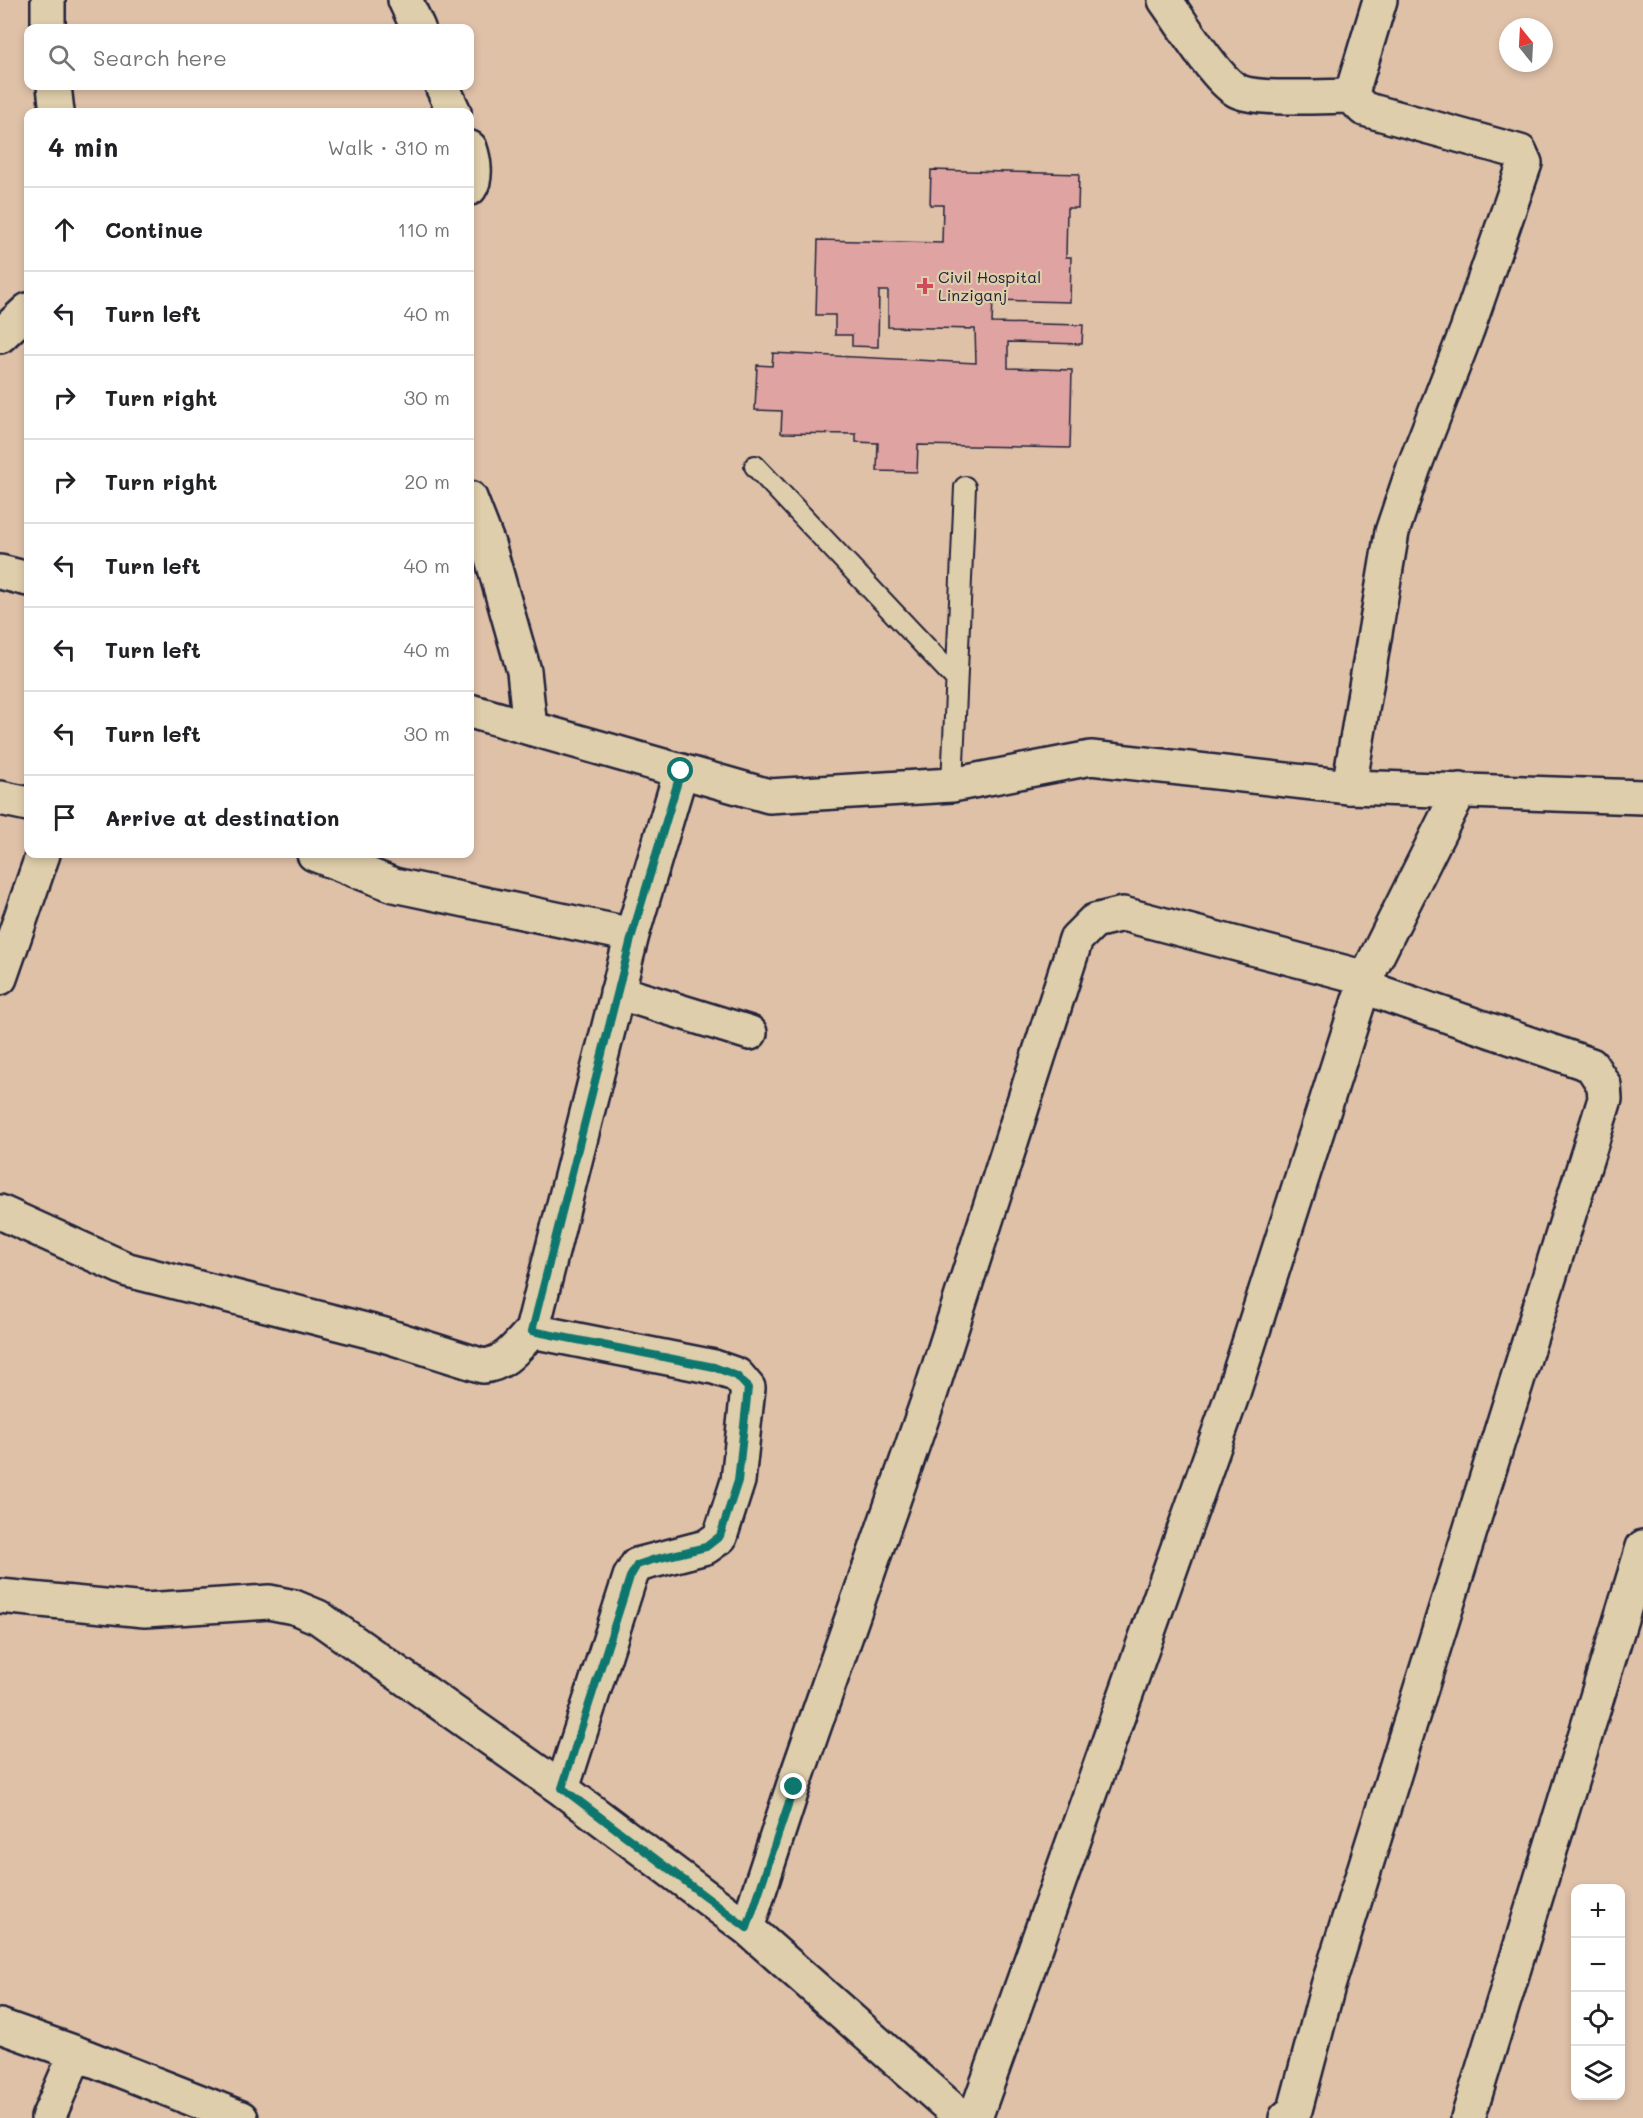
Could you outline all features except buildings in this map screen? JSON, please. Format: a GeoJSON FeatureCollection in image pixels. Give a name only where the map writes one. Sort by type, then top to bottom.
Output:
{"type":"FeatureCollection","features":[{"type":"Feature","properties":{"kind":"street"},"geometry":{"type":"LineString","coordinates":[[48,0],[48,24]]}},
{"type":"Feature","properties":{"kind":"street"},"geometry":{"type":"LineString","coordinates":[[405,0],[416,24]]}},
{"type":"Feature","properties":{"kind":"street"},"geometry":{"type":"LineString","coordinates":[[1165,0],[1221,78],[1237,91],[1254,96],[1351,96],[1364,109],[1520,152],[1525,163],[1467,330],[1414,467],[1392,532],[1349,787]]}},
{"type":"Feature","properties":{"kind":"street"},"geometry":{"type":"LineString","coordinates":[[1351,96],[1380,0]]}},
{"type":"Feature","properties":{"kind":"street"},"geometry":{"type":"LineString","coordinates":[[54,90],[57,108]]}},
{"type":"Feature","properties":{"kind":"street"},"geometry":{"type":"LineString","coordinates":[[444,90],[452,108]]}},
{"type":"Feature","properties":{"kind":"street"},"geometry":{"type":"LineString","coordinates":[[0,336],[24,314]]}},
{"type":"Feature","properties":{"kind":"street"},"geometry":{"type":"LineString","coordinates":[[474,508],[488,544],[524,671],[530,728]]}},
{"type":"Feature","properties":{"kind":"street"},"geometry":{"type":"LineString","coordinates":[[0,572],[24,578]]}},
{"type":"Feature","properties":{"kind":"street"},"geometry":{"type":"LineString","coordinates":[[474,712],[769,796],[952,785],[1091,758],[1349,787],[1643,797]]}},
{"type":"Feature","properties":{"kind":"street"},"geometry":{"type":"LineString","coordinates":[[0,1212],[128,1270],[381,1334],[483,1366],[496,1364],[507,1357],[532,1331],[632,935],[681,771]]}},
{"type":"Feature","properties":{"kind":"street"},"geometry":{"type":"LineString","coordinates":[[975,2118],[1233,1393],[1365,982],[1460,790]]}},
{"type":"Feature","properties":{"kind":"street"},"geometry":{"type":"LineString","coordinates":[[0,798],[24,803]]}},
{"type":"Feature","properties":{"kind":"street"},"geometry":{"type":"LineString","coordinates":[[0,978],[42,858]]}},
{"type":"Feature","properties":{"kind":"street"},"geometry":{"type":"LineString","coordinates":[[324,858],[394,885],[632,935]]}},
{"type":"Feature","properties":{"kind":"street"},"geometry":{"type":"LineString","coordinates":[[747,1928],[930,1395],[1076,939],[1094,921],[1123,914],[1365,982],[1591,1065],[1604,1085],[1605,1099],[1328,1986],[1295,2110],[1286,2118]]}},
{"type":"Feature","properties":{"kind":"street"},"geometry":{"type":"LineString","coordinates":[[617,992],[750,1034]]}},
{"type":"Feature","properties":{"kind":"street"},"geometry":{"type":"LineString","coordinates":[[532,1331],[714,1367],[737,1376],[748,1388],[738,1481],[720,1536],[706,1547],[637,1565],[630,1577],[562,1788]]}},
{"type":"Feature","properties":{"kind":"street"},"geometry":{"type":"LineString","coordinates":[[1468,2118],[1643,1547]]}},
{"type":"Feature","properties":{"kind":"street"},"geometry":{"type":"LineString","coordinates":[[0,1596],[145,1610],[269,1602],[294,1607],[327,1623],[562,1788],[747,1928],[962,2118]]}},
{"type":"Feature","properties":{"kind":"street"},"geometry":{"type":"LineString","coordinates":[[0,2026],[242,2118]]}},
{"type":"Feature","properties":{"kind":"street"},"geometry":{"type":"LineString","coordinates":[[48,2118],[76,2053]]}},
{"type":"Feature","properties":{"kind":"lane"},"geometry":{"type":"LineString","coordinates":[[755,466],[956,679]]}},
{"type":"Feature","properties":{"kind":"lane"},"geometry":{"type":"LineString","coordinates":[[952,785],[964,487]]}},
{"type":"Feature","properties":{"kind":"place","name":"Civil Hospital Linziganj"},"geometry":{"type":"Point","coordinates":[925,286]}},
{"type":"Feature","properties":{"kind":"route"},"geometry":{"type":"LineString","coordinates":[[681,771],[632,935],[532,1331],[714,1367],[737,1376],[748,1388],[738,1481],[720,1536],[706,1547],[637,1565],[630,1577],[562,1788],[747,1928],[794,1787]]}}]}
